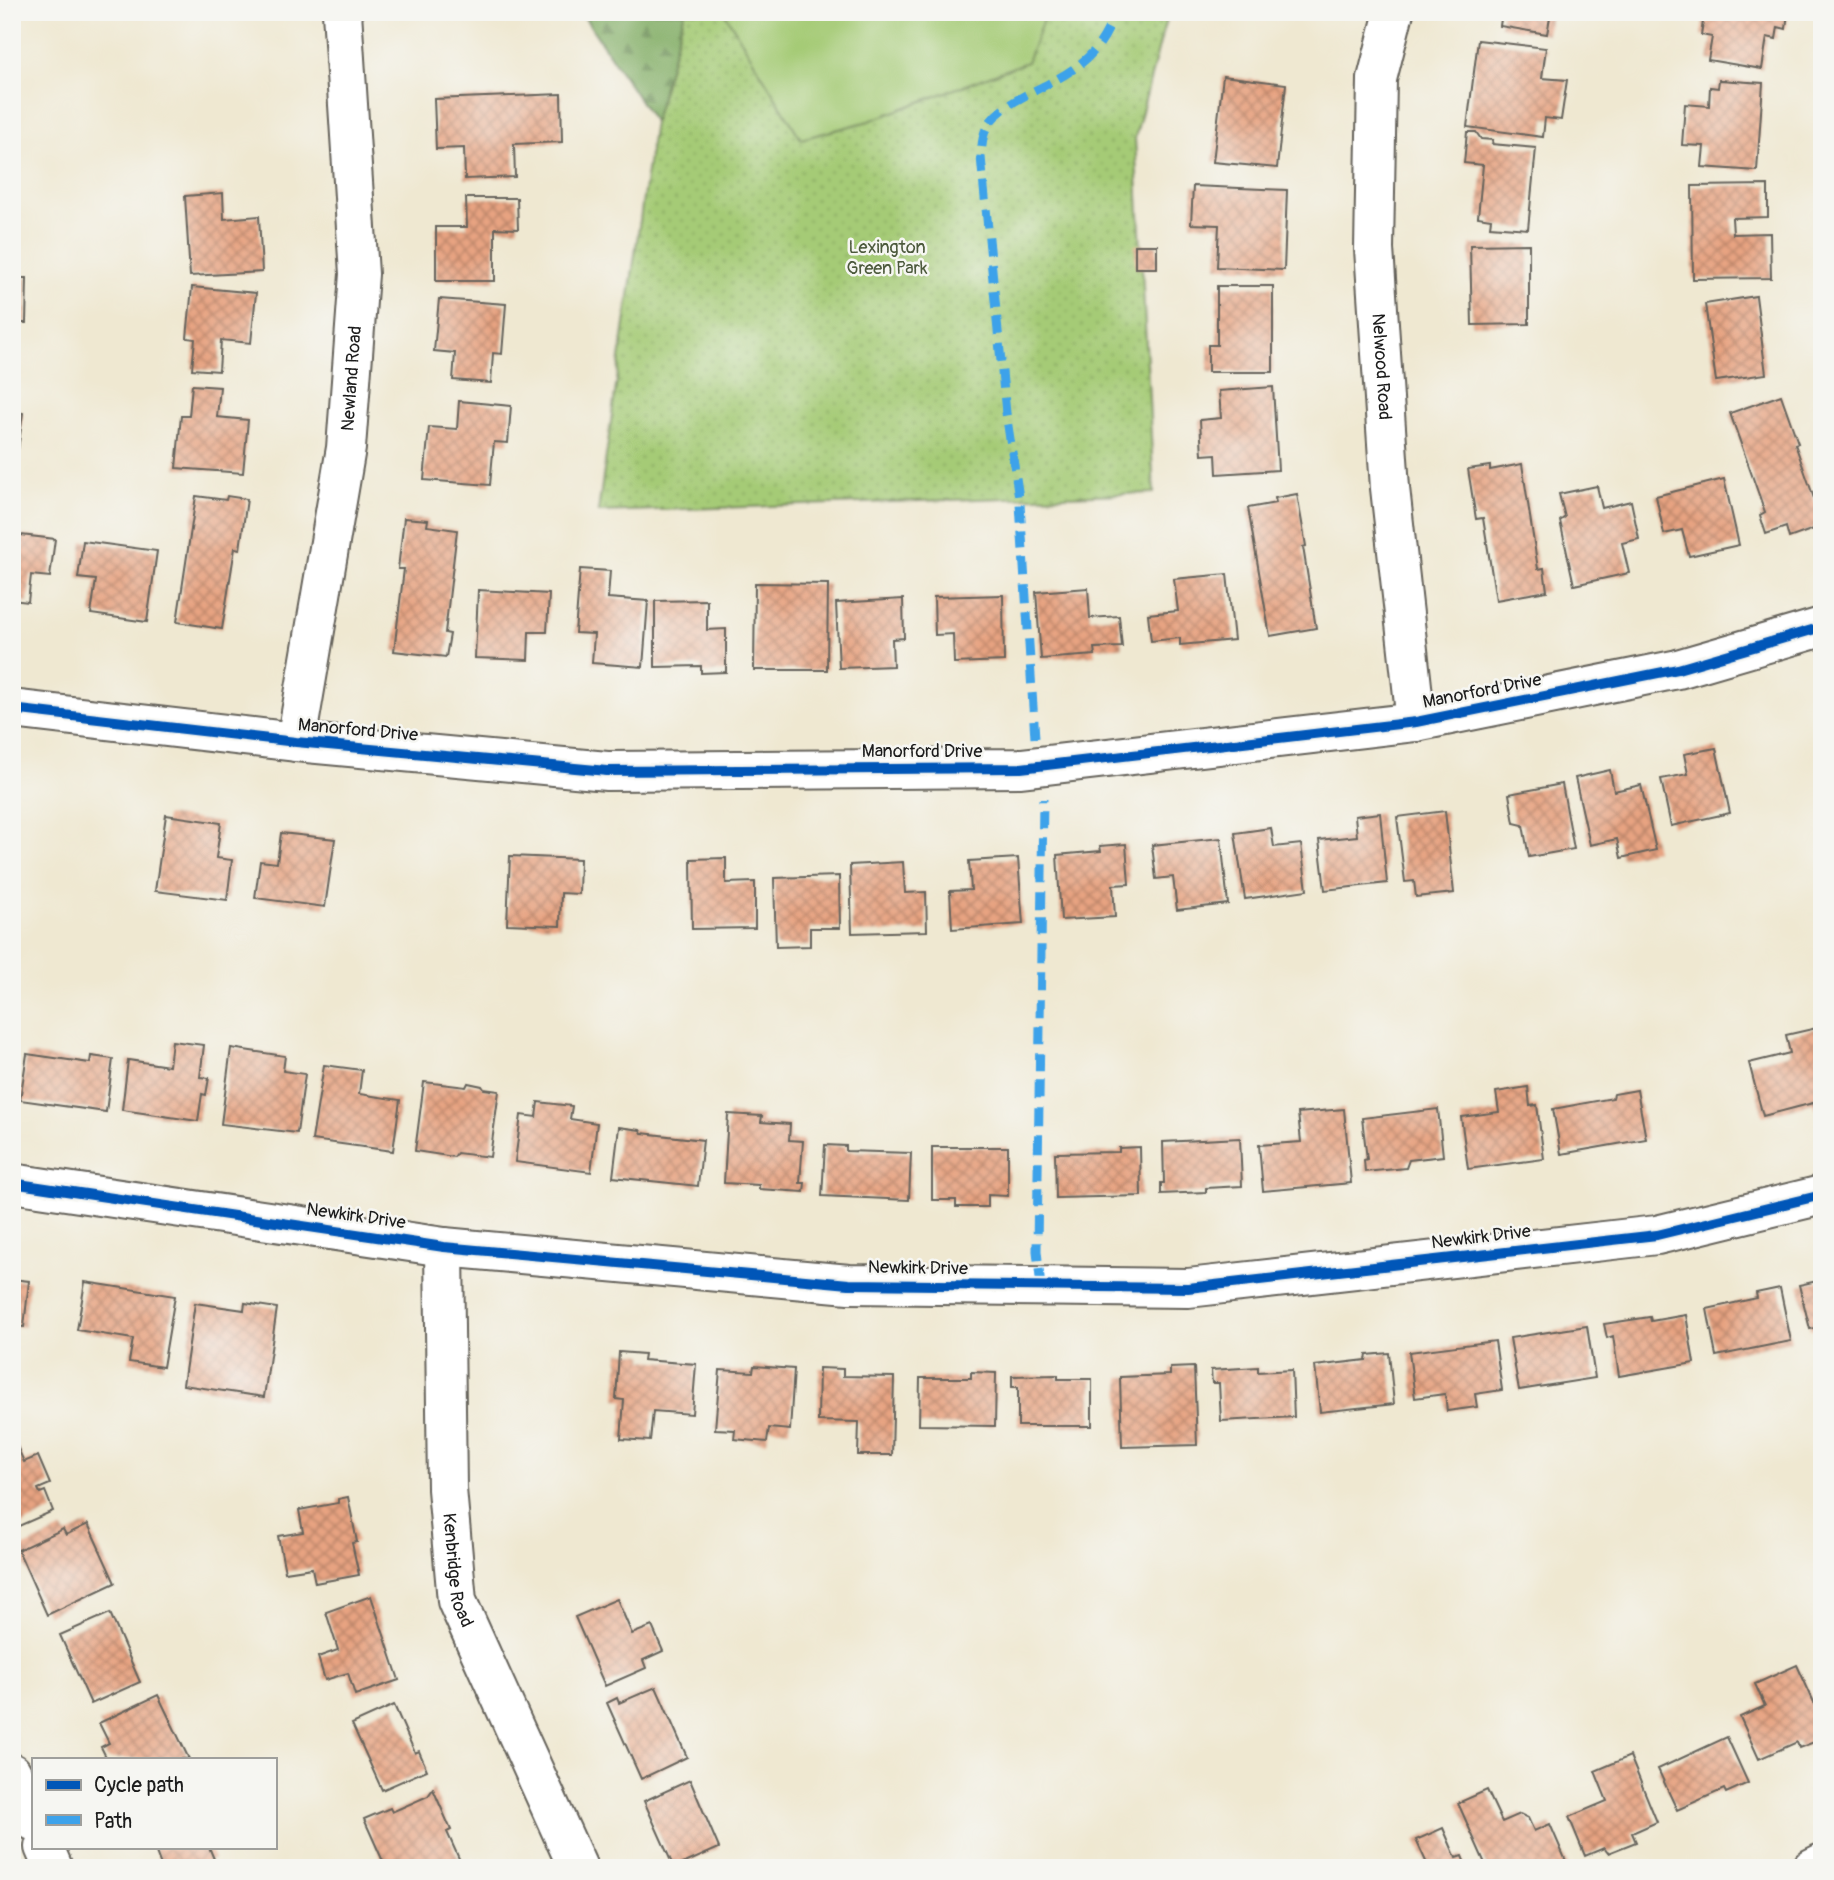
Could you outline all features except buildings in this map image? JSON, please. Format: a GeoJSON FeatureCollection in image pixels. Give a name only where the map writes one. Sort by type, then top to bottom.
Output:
{"type":"FeatureCollection","features":[{"type":"Feature","properties":{"kind":"street","name":"Newland Road"},"geometry":{"type":"LineString","coordinates":[[296,742],[346,448],[359,274],[342,12]]}},
{"type":"Feature","properties":{"kind":"street","name":"Nelwood Road"},"geometry":{"type":"LineString","coordinates":[[1394,12],[1377,79],[1374,249],[1390,488],[1416,722]]}},
{"type":"Feature","properties":{"kind":"street","name":"Manorford Drive"},"geometry":{"type":"LineString","coordinates":[[12,709],[296,742],[607,771],[1021,768],[1416,722],[1678,669],[1822,627]]}},
{"type":"Feature","properties":{"kind":"street","name":"Newkirk Drive"},"geometry":{"type":"LineString","coordinates":[[12,1183],[444,1247],[849,1284],[1188,1288],[1657,1235],[1822,1195]]}},
{"type":"Feature","properties":{"kind":"street","name":"Kenbridge Road"},"geometry":{"type":"LineString","coordinates":[[444,1247],[447,1489],[457,1601],[578,1868]]}},
{"type":"Feature","properties":{"kind":"street"},"geometry":{"type":"LineString","coordinates":[[12,1773],[32,1819]]}},
{"type":"Feature","properties":{"kind":"street"},"geometry":{"type":"LineString","coordinates":[[44,1848],[53,1868]]}},
{"type":"Feature","properties":{"kind":"street"},"geometry":{"type":"LineString","coordinates":[[1812,1868],[1822,1863]]}},
{"type":"Feature","properties":{"kind":"green space"},"geometry":{"type":"Polygon","coordinates":[[[581,12],[685,12],[654,122],[581,12]]]}},
{"type":"Feature","properties":{"kind":"green space","name":"Lexington Green Park"},"geometry":{"type":"Polygon","coordinates":[[[685,12],[1168,12],[1135,138],[1154,493],[598,512],[654,122],[685,12]]]}},
{"type":"Feature","properties":{"kind":"green space"},"geometry":{"type":"Polygon","coordinates":[[[724,12],[1046,12],[1027,62],[869,121],[801,139],[724,12]]]}},
{"type":"Feature","properties":{"kind":"marked path"},"geometry":{"type":"LineString","coordinates":[[1035,738],[1020,504],[1006,413],[982,145],[988,125],[1000,112],[1081,64],[1101,42],[1115,12]]}},
{"type":"Feature","properties":{"kind":"marked path"},"geometry":{"type":"LineString","coordinates":[[1041,1287],[1037,1251],[1043,799]]}},
{"type":"Feature","properties":{"kind":"cycle path"},"geometry":{"type":"LineString","coordinates":[[12,709],[296,742],[607,771],[1021,768],[1416,722],[1678,669],[1822,627]]}},
{"type":"Feature","properties":{"kind":"cycle path"},"geometry":{"type":"LineString","coordinates":[[12,1183],[444,1247],[849,1284],[1188,1288],[1657,1235],[1822,1195]]}}]}
